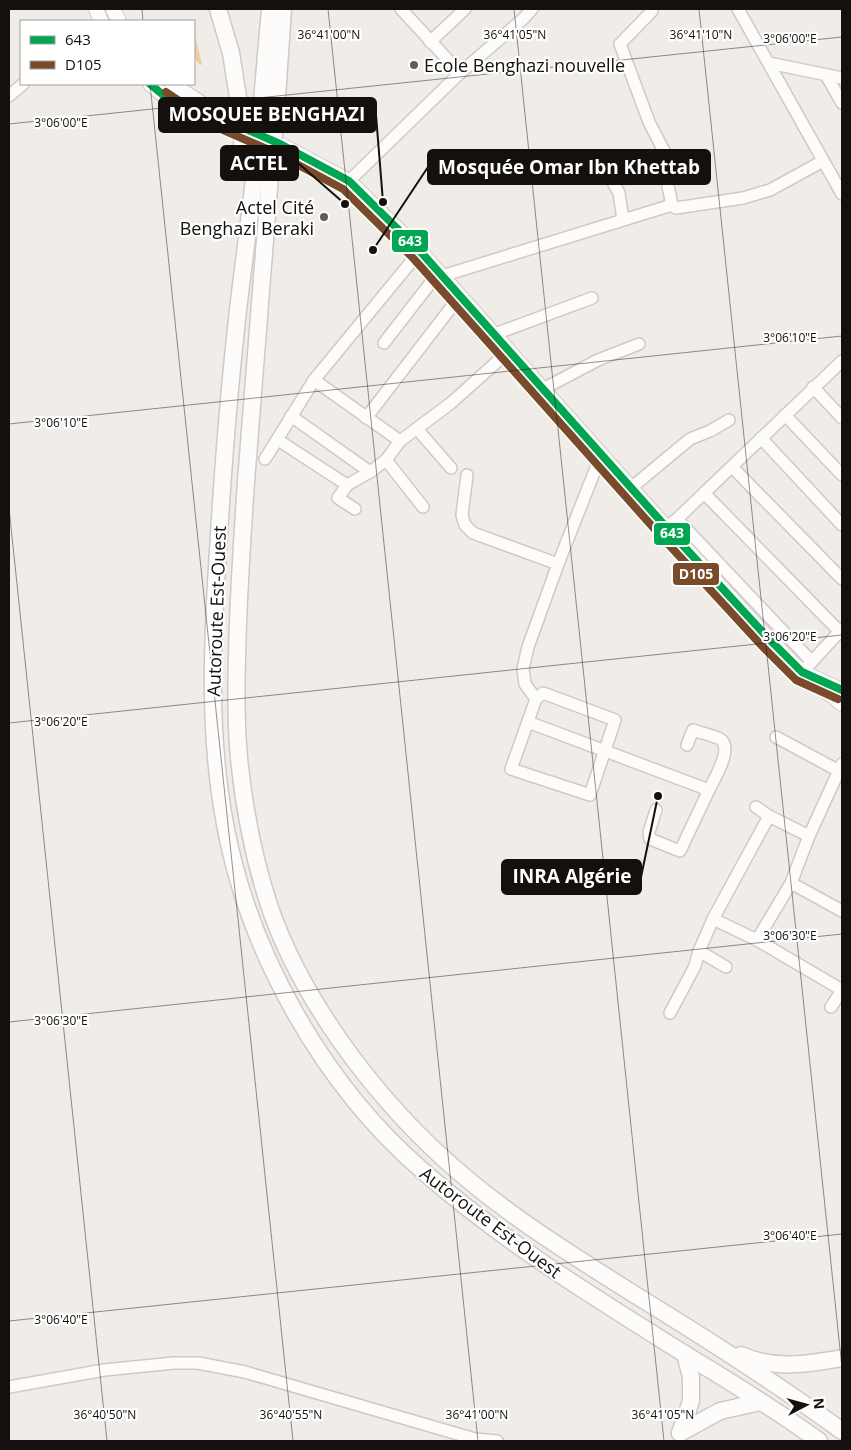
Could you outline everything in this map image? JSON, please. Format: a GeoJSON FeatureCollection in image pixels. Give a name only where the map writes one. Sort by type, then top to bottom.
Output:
{"type":"FeatureCollection","features":[{"type":"Feature","properties":{"kind":"highway"},"geometry":{"type":"LineString","coordinates":[[218,9],[231,54],[234,116],[244,171],[240,293]]}},
{"type":"Feature","properties":{"kind":"highway"},"geometry":{"type":"LineString","coordinates":[[268,113],[270,9]]}},
{"type":"Feature","properties":{"kind":"highway"},"geometry":{"type":"LineString","coordinates":[[280,65],[283,9]]}},
{"type":"Feature","properties":{"kind":"highway"},"geometry":{"type":"LineString","coordinates":[[268,113],[294,9]]}},
{"type":"Feature","properties":{"kind":"highway","name":"Autoroute Est-Ouest"},"geometry":{"type":"LineString","coordinates":[[268,113],[256,152],[250,221],[240,293],[223,469],[213,618],[213,710],[217,768],[225,825],[235,868],[265,953],[290,1006],[320,1054],[352,1098],[386,1136],[416,1165],[468,1208],[533,1256],[601,1302],[819,1441]]}},
{"type":"Feature","properties":{"kind":"highway","name":"Autoroute Est-Ouest"},"geometry":{"type":"LineString","coordinates":[[268,113],[270,176],[241,552],[236,701],[239,756],[246,809],[257,862],[271,910],[296,968],[329,1025],[352,1058],[401,1116],[444,1158],[496,1202],[565,1250],[800,1400],[842,1431]]}},
{"type":"Feature","properties":{"kind":"highway"},"geometry":{"type":"LineString","coordinates":[[708,1340],[751,1360],[774,1364],[794,1364],[842,1358]]}},
{"type":"Feature","properties":{"kind":"highway"},"geometry":{"type":"LineString","coordinates":[[676,1437],[692,1401],[691,1377],[685,1354]]}},
{"type":"Feature","properties":{"kind":"highway"},"geometry":{"type":"LineString","coordinates":[[676,1437],[720,1411],[760,1402]]}},
{"type":"Feature","properties":{"kind":"main road"},"geometry":{"type":"LineString","coordinates":[[151,85],[168,99],[234,116]]}},
{"type":"Feature","properties":{"kind":"main road"},"geometry":{"type":"LineString","coordinates":[[174,85],[234,116],[280,144],[349,181],[420,251],[631,488],[671,523],[769,640],[842,690]]}},
{"type":"Feature","properties":{"kind":"main road"},"geometry":{"type":"LineString","coordinates":[[807,667],[842,704]]}},
{"type":"Feature","properties":{"kind":"street"},"geometry":{"type":"LineString","coordinates":[[401,9],[460,73]]}},
{"type":"Feature","properties":{"kind":"street"},"geometry":{"type":"LineString","coordinates":[[430,42],[465,9]]}},
{"type":"Feature","properties":{"kind":"street"},"geometry":{"type":"LineString","coordinates":[[349,181],[460,73],[532,9]]}},
{"type":"Feature","properties":{"kind":"street"},"geometry":{"type":"LineString","coordinates":[[738,9],[842,194]]}},
{"type":"Feature","properties":{"kind":"street"},"geometry":{"type":"LineString","coordinates":[[652,11],[620,44],[650,122],[666,154],[665,172],[672,205]]}},
{"type":"Feature","properties":{"kind":"street"},"geometry":{"type":"LineString","coordinates":[[769,63],[842,78]]}},
{"type":"Feature","properties":{"kind":"street"},"geometry":{"type":"LineString","coordinates":[[826,75],[842,103]]}},
{"type":"Feature","properties":{"kind":"street"},"geometry":{"type":"LineString","coordinates":[[9,96],[22,85]]}},
{"type":"Feature","properties":{"kind":"street"},"geometry":{"type":"LineString","coordinates":[[600,158],[619,194],[623,220]]}},
{"type":"Feature","properties":{"kind":"street"},"geometry":{"type":"LineString","coordinates":[[384,343],[441,274],[672,205],[676,208],[743,198],[770,190],[823,161]]}},
{"type":"Feature","properties":{"kind":"street"},"geometry":{"type":"LineString","coordinates":[[265,459],[314,380],[420,251]]}},
{"type":"Feature","properties":{"kind":"street"},"geometry":{"type":"LineString","coordinates":[[366,418],[460,296]]}},
{"type":"Feature","properties":{"kind":"street"},"geometry":{"type":"LineString","coordinates":[[495,334],[592,298]]}},
{"type":"Feature","properties":{"kind":"street"},"geometry":{"type":"LineString","coordinates":[[543,389],[598,360],[639,344]]}},
{"type":"Feature","properties":{"kind":"street"},"geometry":{"type":"LineString","coordinates":[[355,509],[338,498],[347,486],[386,460],[400,441],[451,404],[509,351]]}},
{"type":"Feature","properties":{"kind":"street"},"geometry":{"type":"LineString","coordinates":[[671,523],[842,361]]}},
{"type":"Feature","properties":{"kind":"street"},"geometry":{"type":"LineString","coordinates":[[314,380],[400,441]]}},
{"type":"Feature","properties":{"kind":"street"},"geometry":{"type":"LineString","coordinates":[[813,387],[842,418]]}},
{"type":"Feature","properties":{"kind":"street"},"geometry":{"type":"LineString","coordinates":[[785,415],[842,475]]}},
{"type":"Feature","properties":{"kind":"street"},"geometry":{"type":"LineString","coordinates":[[291,416],[370,472]]}},
{"type":"Feature","properties":{"kind":"street"},"geometry":{"type":"LineString","coordinates":[[631,488],[690,439],[730,420]]}},
{"type":"Feature","properties":{"kind":"street"},"geometry":{"type":"LineString","coordinates":[[416,429],[451,468]]}},
{"type":"Feature","properties":{"kind":"street"},"geometry":{"type":"LineString","coordinates":[[761,438],[842,526]]}},
{"type":"Feature","properties":{"kind":"street"},"geometry":{"type":"LineString","coordinates":[[278,440],[347,486]]}},
{"type":"Feature","properties":{"kind":"street"},"geometry":{"type":"LineString","coordinates":[[536,699],[525,684],[523,669],[528,647],[601,454]]}},
{"type":"Feature","properties":{"kind":"street"},"geometry":{"type":"LineString","coordinates":[[386,460],[423,507]]}},
{"type":"Feature","properties":{"kind":"street"},"geometry":{"type":"LineString","coordinates":[[732,467],[842,578]]}},
{"type":"Feature","properties":{"kind":"street"},"geometry":{"type":"LineString","coordinates":[[467,476],[462,515],[465,525],[473,533],[558,564]]}},
{"type":"Feature","properties":{"kind":"street"},"geometry":{"type":"LineString","coordinates":[[704,493],[841,631],[807,667]]}},
{"type":"Feature","properties":{"kind":"street"},"geometry":{"type":"LineString","coordinates":[[543,693],[615,720],[590,795],[511,769],[528,722],[536,699],[543,693]]}},
{"type":"Feature","properties":{"kind":"street"},"geometry":{"type":"LineString","coordinates":[[528,722],[709,790]]}},
{"type":"Feature","properties":{"kind":"street"},"geometry":{"type":"LineString","coordinates":[[656,810],[649,832],[650,839],[680,851],[726,754],[721,740],[693,730],[687,745]]}},
{"type":"Feature","properties":{"kind":"street"},"geometry":{"type":"LineString","coordinates":[[757,940],[791,883],[809,836],[841,767],[776,736]]}},
{"type":"Feature","properties":{"kind":"street"},"geometry":{"type":"LineString","coordinates":[[756,807],[769,816],[809,836]]}},
{"type":"Feature","properties":{"kind":"street"},"geometry":{"type":"LineString","coordinates":[[670,1013],[695,966],[699,951],[713,919],[769,816]]}},
{"type":"Feature","properties":{"kind":"street"},"geometry":{"type":"LineString","coordinates":[[791,883],[842,911]]}},
{"type":"Feature","properties":{"kind":"street"},"geometry":{"type":"LineString","coordinates":[[713,919],[757,940],[842,990],[831,1007]]}},
{"type":"Feature","properties":{"kind":"street"},"geometry":{"type":"LineString","coordinates":[[699,951],[726,967]]}},
{"type":"Feature","properties":{"kind":"street"},"geometry":{"type":"LineString","coordinates":[[9,1387],[104,1370],[174,1363],[198,1363],[245,1372],[475,1439],[497,1441]]}},
{"type":"Feature","properties":{"kind":"shaded area"},"geometry":{"type":"Polygon","coordinates":[[[195,36],[202,64],[195,58],[195,36]]]}},
{"type":"Feature","properties":{"kind":"transit line","name":"643"},"geometry":{"type":"LineString","coordinates":[[151,85],[168,99],[228,121],[280,144],[349,181],[420,251],[666,527],[769,639],[802,672],[842,690]]}},
{"type":"Feature","properties":{"kind":"transit line","name":"D105"},"geometry":{"type":"LineString","coordinates":[[166,92],[223,130],[276,153],[343,189],[413,258],[659,534],[762,646],[796,680],[838,699]]}},
{"type":"Feature","properties":{"kind":"place","name":"Ecole Benghazi nouvelle"},"geometry":{"type":"Point","coordinates":[414,65]}},
{"type":"Feature","properties":{"kind":"place","name":"MOSQUEE BENGHAZI"},"geometry":{"type":"Point","coordinates":[383,202]}},
{"type":"Feature","properties":{"kind":"place","name":"ACTEL"},"geometry":{"type":"Point","coordinates":[345,204]}},
{"type":"Feature","properties":{"kind":"place","name":"Actel Cité Benghazi Beraki"},"geometry":{"type":"Point","coordinates":[324,217]}},
{"type":"Feature","properties":{"kind":"place","name":"Mosquée Omar Ibn Khettab"},"geometry":{"type":"Point","coordinates":[373,250]}},
{"type":"Feature","properties":{"kind":"place","name":"INRA Algérie"},"geometry":{"type":"Point","coordinates":[658,796]}}]}
